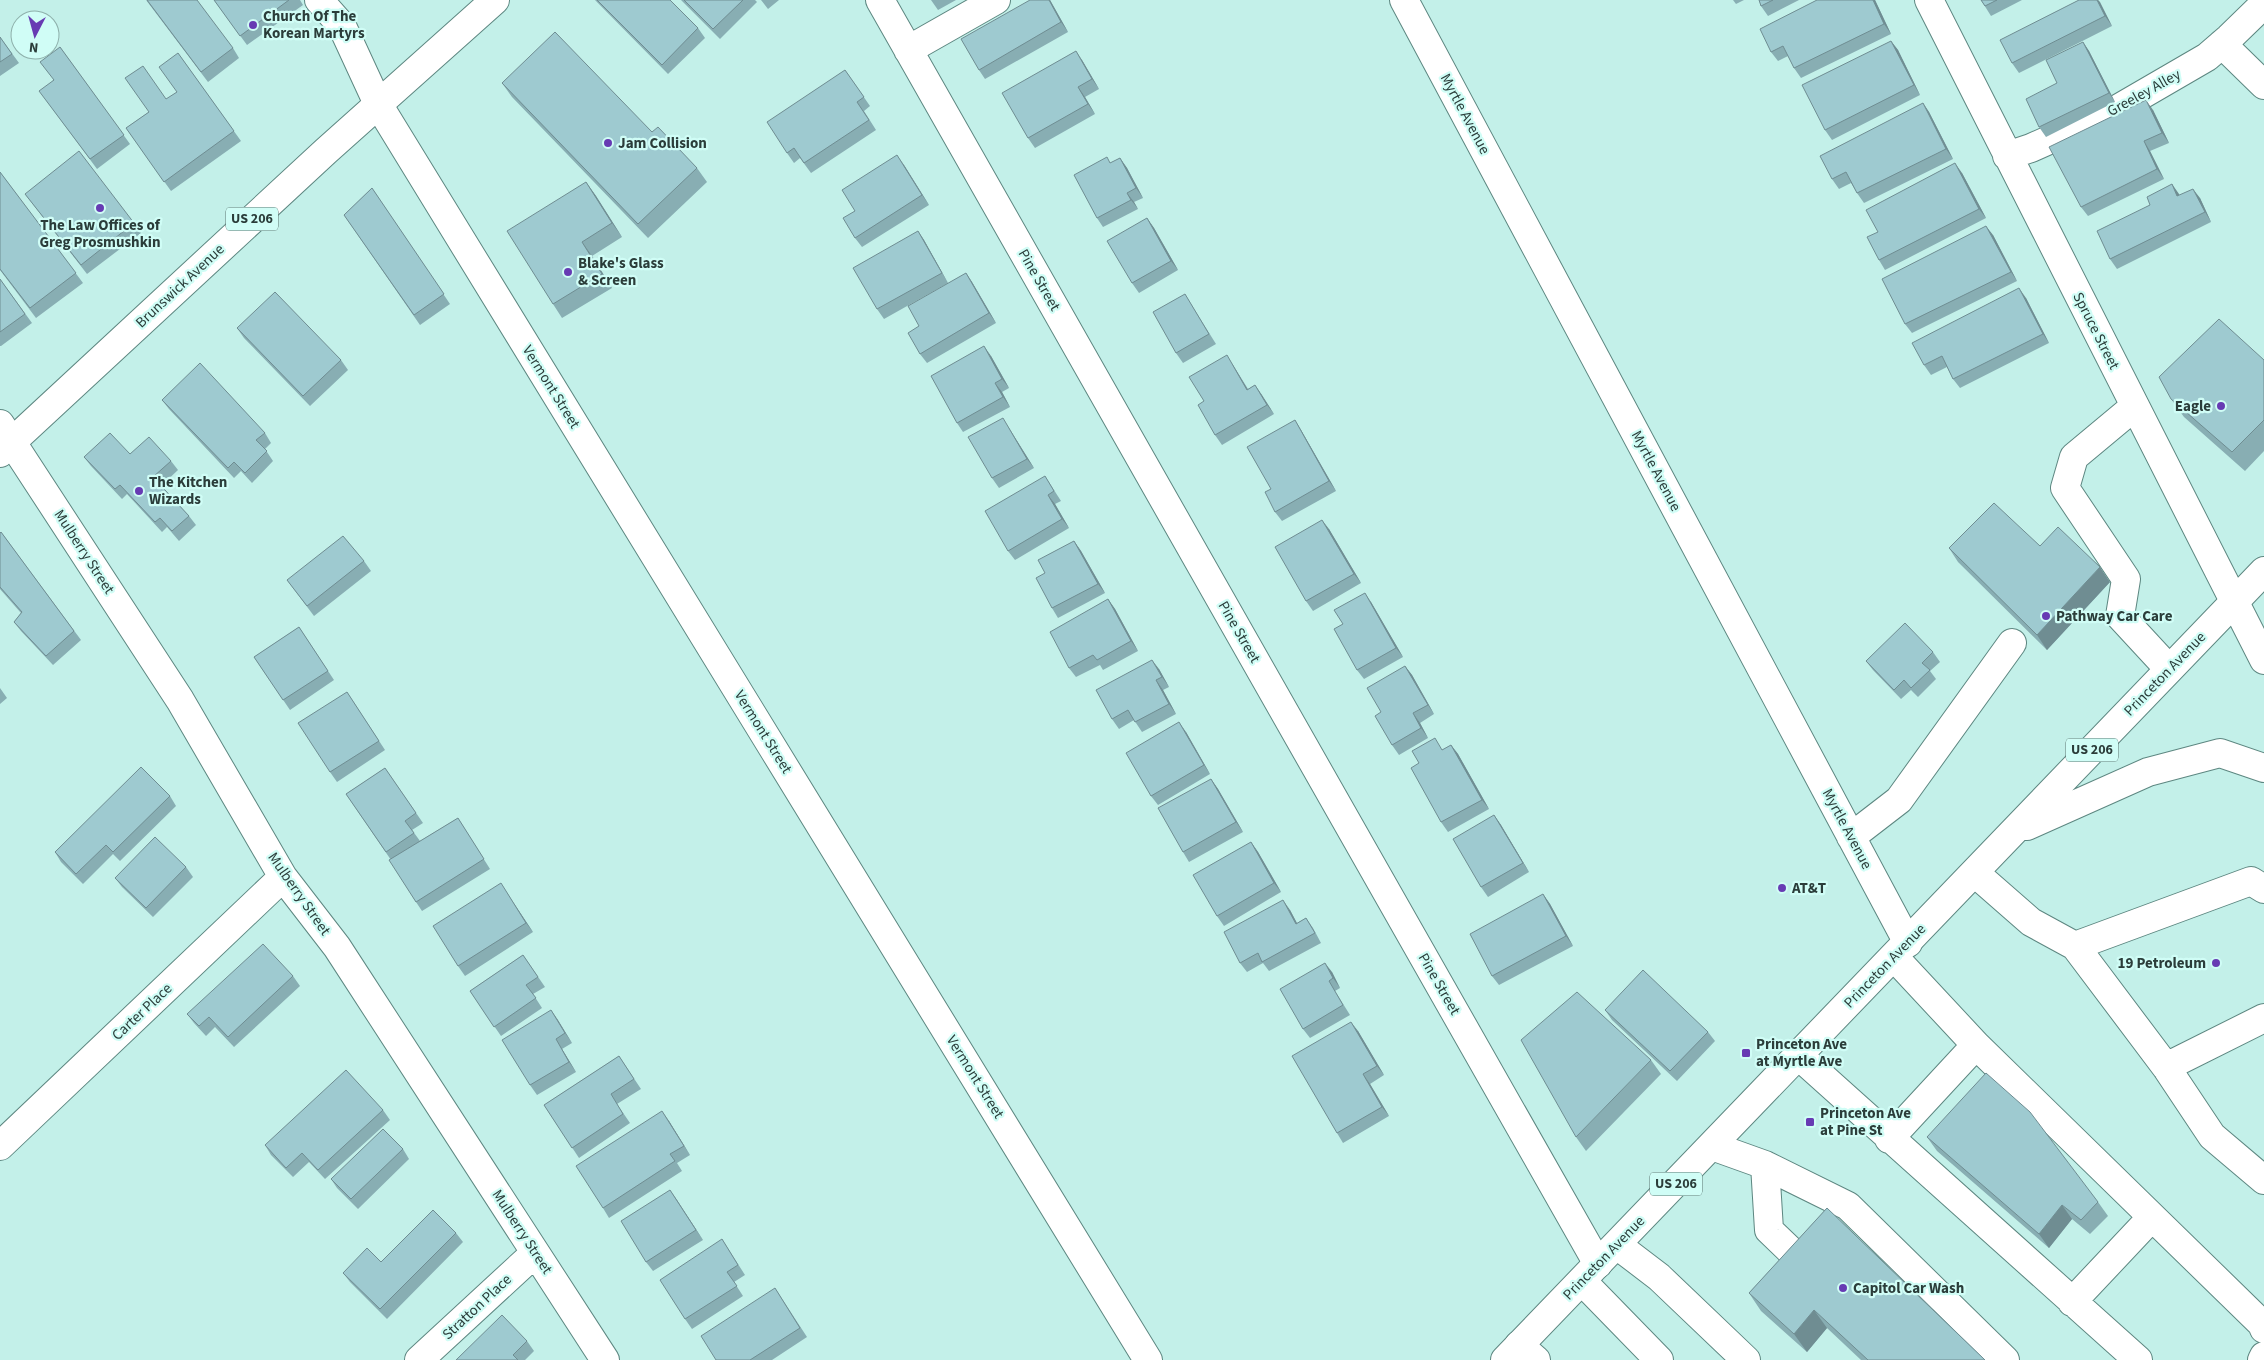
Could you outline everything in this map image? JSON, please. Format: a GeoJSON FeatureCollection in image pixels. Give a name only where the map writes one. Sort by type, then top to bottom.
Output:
{"type":"FeatureCollection","features":[{"type":"Feature","properties":{"kind":"street","name":"Vermont Street"},"geometry":{"type":"LineString","coordinates":[[319,0],[342,26],[378,104],[1148,1360]]}},
{"type":"Feature","properties":{"kind":"street","name":"Pine Street"},"geometry":{"type":"LineString","coordinates":[[880,0],[1599,1263]]}},
{"type":"Feature","properties":{"kind":"street"},"geometry":{"type":"LineString","coordinates":[[908,50],[996,0]]}},
{"type":"Feature","properties":{"kind":"street","name":"Myrtle Avenue"},"geometry":{"type":"LineString","coordinates":[[1404,0],[1851,837],[1901,950],[1976,1045],[2262,1324],[2264,1329]]}},
{"type":"Feature","properties":{"kind":"street","name":"Spruce Street"},"geometry":{"type":"LineString","coordinates":[[1929,0],[2264,660]]}},
{"type":"Feature","properties":{"kind":"street","name":"Greeley Alley"},"geometry":{"type":"LineString","coordinates":[[2008,156],[2031,148],[2114,111],[2207,57],[2264,4]]}},
{"type":"Feature","properties":{"kind":"street","name":"Brunswick Avenue"},"geometry":{"type":"LineString","coordinates":[[4,440],[378,104],[480,5]]}},
{"type":"Feature","properties":{"kind":"street"},"geometry":{"type":"LineString","coordinates":[[2222,44],[2264,85]]}},
{"type":"Feature","properties":{"kind":"street"},"geometry":{"type":"LineString","coordinates":[[2134,407],[2074,457],[2065,488],[2126,579],[2120,616],[2169,669]]}},
{"type":"Feature","properties":{"kind":"street","name":"Mulberry Street"},"geometry":{"type":"LineString","coordinates":[[4,440],[180,700],[283,877],[337,947],[605,1360]]}},
{"type":"Feature","properties":{"kind":"street","name":"Princeton Avenue"},"geometry":{"type":"LineString","coordinates":[[1520,1355],[1599,1263],[2264,571]]}},
{"type":"Feature","properties":{"kind":"street"},"geometry":{"type":"LineString","coordinates":[[1851,837],[1899,800],[2012,643]]}},
{"type":"Feature","properties":{"kind":"street"},"geometry":{"type":"LineString","coordinates":[[2014,832],[2148,772],[2220,753],[2264,768]]}},
{"type":"Feature","properties":{"kind":"street"},"geometry":{"type":"LineString","coordinates":[[1975,872],[2031,922],[2075,946],[2166,1067],[2212,1136],[2264,1180]]}},
{"type":"Feature","properties":{"kind":"street","name":"Carter Place"},"geometry":{"type":"LineString","coordinates":[[0,1146],[283,877]]}},
{"type":"Feature","properties":{"kind":"street"},"geometry":{"type":"LineString","coordinates":[[2075,946],[2251,881],[2264,889]]}},
{"type":"Feature","properties":{"kind":"street"},"geometry":{"type":"LineString","coordinates":[[2166,1067],[2264,1018]]}},
{"type":"Feature","properties":{"kind":"street"},"geometry":{"type":"LineString","coordinates":[[1889,1139],[1976,1045]]}},
{"type":"Feature","properties":{"kind":"street"},"geometry":{"type":"LineString","coordinates":[[1799,1056],[1889,1139],[2138,1360]]}},
{"type":"Feature","properties":{"kind":"street"},"geometry":{"type":"LineString","coordinates":[[1712,1146],[1765,1165],[1848,1206],[2006,1360]]}},
{"type":"Feature","properties":{"kind":"street"},"geometry":{"type":"LineString","coordinates":[[1765,1165],[1769,1230],[1834,1292]]}},
{"type":"Feature","properties":{"kind":"street"},"geometry":{"type":"LineString","coordinates":[[2072,1302],[2152,1217]]}},
{"type":"Feature","properties":{"kind":"street","name":"Stratton Place"},"geometry":{"type":"LineString","coordinates":[[419,1360],[535,1253]]}},
{"type":"Feature","properties":{"kind":"street"},"geometry":{"type":"LineString","coordinates":[[1599,1263],[1659,1360]]}},
{"type":"Feature","properties":{"kind":"street"},"geometry":{"type":"LineString","coordinates":[[1599,1263],[1659,1278],[1746,1360]]}},
{"type":"Feature","properties":{"kind":"street"},"geometry":{"type":"LineString","coordinates":[[2262,1360],[2264,1356]]}},
{"type":"Feature","properties":{"kind":"building"},"geometry":{"type":"Polygon","coordinates":[[[147,0],[197,0],[233,48],[201,72],[147,0]]]}},
{"type":"Feature","properties":{"kind":"building","name":"Church Of The Korean Martyrs"},"geometry":{"type":"Polygon","coordinates":[[[214,0],[289,0],[240,36],[214,0]]]}},
{"type":"Feature","properties":{"kind":"building"},"geometry":{"type":"Polygon","coordinates":[[[597,0],[670,0],[698,28],[662,65],[597,0]]]}},
{"type":"Feature","properties":{"kind":"building"},"geometry":{"type":"Polygon","coordinates":[[[684,0],[743,0],[713,29],[684,0]]]}},
{"type":"Feature","properties":{"kind":"building"},"geometry":{"type":"Polygon","coordinates":[[[1030,0],[1049,0],[1061,22],[979,70],[961,39],[1030,0]]]}},
{"type":"Feature","properties":{"kind":"building"},"geometry":{"type":"Polygon","coordinates":[[[1759,0],[1773,0],[1761,6],[1759,0]]]}},
{"type":"Feature","properties":{"kind":"building"},"geometry":{"type":"Polygon","coordinates":[[[1817,0],[1873,0],[1884,24],[1794,68],[1783,46],[1771,52],[1760,29],[1817,0]]]}},
{"type":"Feature","properties":{"kind":"building"},"geometry":{"type":"Polygon","coordinates":[[[1981,0],[1997,0],[1985,6],[1981,0]]]}},
{"type":"Feature","properties":{"kind":"building"},"geometry":{"type":"Polygon","coordinates":[[[2079,0],[2097,0],[2105,16],[2012,63],[2000,40],[2079,0]]]}},
{"type":"Feature","properties":{"kind":"building","name":"Jam Collision"},"geometry":{"type":"Polygon","coordinates":[[[555,32],[652,132],[658,127],[697,168],[638,224],[502,83],[555,32]]]}},
{"type":"Feature","properties":{"kind":"building"},"geometry":{"type":"Polygon","coordinates":[[[0,37],[10,51],[10,55],[0,62],[0,37]]]}},
{"type":"Feature","properties":{"kind":"building"},"geometry":{"type":"Polygon","coordinates":[[[1891,41],[1914,85],[1825,130],[1802,85],[1891,41]]]}},
{"type":"Feature","properties":{"kind":"building"},"geometry":{"type":"Polygon","coordinates":[[[2083,42],[2109,93],[2039,127],[2026,99],[2057,83],[2046,60],[2083,42]]]}},
{"type":"Feature","properties":{"kind":"building"},"geometry":{"type":"Polygon","coordinates":[[[60,47],[124,135],[90,159],[39,91],[54,80],[40,62],[43,60],[60,60],[60,47]]]}},
{"type":"Feature","properties":{"kind":"building"},"geometry":{"type":"Polygon","coordinates":[[[1076,51],[1092,79],[1078,87],[1088,104],[1028,138],[1002,93],[1076,51]]]}},
{"type":"Feature","properties":{"kind":"building"},"geometry":{"type":"Polygon","coordinates":[[[178,53],[234,131],[164,182],[126,128],[149,112],[125,78],[143,66],[166,99],[177,92],[159,67],[178,53]]]}},
{"type":"Feature","properties":{"kind":"building"},"geometry":{"type":"Polygon","coordinates":[[[845,70],[864,97],[857,102],[869,120],[804,163],[794,148],[787,153],[767,122],[845,70]]]}},
{"type":"Feature","properties":{"kind":"building"},"geometry":{"type":"Polygon","coordinates":[[[2146,100],[2162,133],[2144,141],[2157,169],[2081,207],[2049,147],[2146,100]]]}},
{"type":"Feature","properties":{"kind":"building"},"geometry":{"type":"Polygon","coordinates":[[[1923,103],[1946,149],[1857,193],[1846,172],[1832,179],[1820,156],[1923,103]]]}},
{"type":"Feature","properties":{"kind":"building"},"geometry":{"type":"Polygon","coordinates":[[[79,151],[134,223],[81,265],[25,194],[79,151]]]}},
{"type":"Feature","properties":{"kind":"building"},"geometry":{"type":"Polygon","coordinates":[[[897,155],[922,195],[855,238],[843,218],[855,211],[842,190],[897,155]]]}},
{"type":"Feature","properties":{"kind":"building"},"geometry":{"type":"Polygon","coordinates":[[[1107,157],[1110,163],[1120,158],[1136,188],[1127,193],[1131,200],[1097,218],[1074,175],[1107,157]]]}},
{"type":"Feature","properties":{"kind":"building"},"geometry":{"type":"Polygon","coordinates":[[[1955,163],[1979,209],[1879,260],[1867,237],[1878,232],[1866,210],[1955,163]]]}},
{"type":"Feature","properties":{"kind":"building"},"geometry":{"type":"Polygon","coordinates":[[[0,172],[76,273],[30,308],[0,269],[0,172]]]}},
{"type":"Feature","properties":{"kind":"building","name":"Blake's Glass & Screen"},"geometry":{"type":"Polygon","coordinates":[[[586,182],[612,223],[582,242],[602,274],[553,304],[507,231],[586,182]]]}},
{"type":"Feature","properties":{"kind":"building"},"geometry":{"type":"Polygon","coordinates":[[[2172,184],[2177,196],[2193,189],[2205,212],[2110,259],[2097,231],[2150,205],[2147,197],[2172,184]]]}},
{"type":"Feature","properties":{"kind":"building"},"geometry":{"type":"Polygon","coordinates":[[[372,188],[444,294],[414,315],[344,215],[372,188]]]}},
{"type":"Feature","properties":{"kind":"building"},"geometry":{"type":"Polygon","coordinates":[[[1147,218],[1171,261],[1132,283],[1107,241],[1147,218]]]}},
{"type":"Feature","properties":{"kind":"building"},"geometry":{"type":"Polygon","coordinates":[[[1986,226],[2011,272],[1905,324],[1882,279],[1986,226]]]}},
{"type":"Feature","properties":{"kind":"building"},"geometry":{"type":"Polygon","coordinates":[[[918,231],[942,273],[877,309],[853,268],[918,231]]]}},
{"type":"Feature","properties":{"kind":"building"},"geometry":{"type":"Polygon","coordinates":[[[966,273],[989,313],[920,354],[908,333],[919,326],[908,306],[966,273]]]}},
{"type":"Feature","properties":{"kind":"building"},"geometry":{"type":"Polygon","coordinates":[[[0,279],[25,314],[0,332],[0,279]]]}},
{"type":"Feature","properties":{"kind":"building"},"geometry":{"type":"Polygon","coordinates":[[[2019,288],[2043,334],[1953,379],[1942,356],[1924,365],[1912,343],[2019,288]]]}},
{"type":"Feature","properties":{"kind":"building"},"geometry":{"type":"Polygon","coordinates":[[[275,292],[341,360],[303,396],[237,328],[275,292]]]}},
{"type":"Feature","properties":{"kind":"building"},"geometry":{"type":"Polygon","coordinates":[[[1185,294],[1209,334],[1176,353],[1153,312],[1185,294]]]}},
{"type":"Feature","properties":{"kind":"building","name":"Eagle"},"geometry":{"type":"Polygon","coordinates":[[[2219,319],[2264,360],[2264,420],[2232,452],[2171,399],[2159,377],[2219,319]]]}},
{"type":"Feature","properties":{"kind":"building"},"geometry":{"type":"Polygon","coordinates":[[[984,346],[1002,379],[995,383],[1003,397],[957,423],[931,376],[984,346]]]}},
{"type":"Feature","properties":{"kind":"building"},"geometry":{"type":"Polygon","coordinates":[[[1227,355],[1247,390],[1255,385],[1267,405],[1215,435],[1198,405],[1204,401],[1189,377],[1227,355]]]}},
{"type":"Feature","properties":{"kind":"building"},"geometry":{"type":"Polygon","coordinates":[[[200,363],[265,433],[256,440],[267,451],[245,473],[234,462],[228,468],[162,400],[200,363]]]}},
{"type":"Feature","properties":{"kind":"building"},"geometry":{"type":"Polygon","coordinates":[[[1003,418],[1027,459],[992,478],[968,437],[1003,418]]]}},
{"type":"Feature","properties":{"kind":"building"},"geometry":{"type":"Polygon","coordinates":[[[1295,420],[1329,481],[1275,512],[1265,492],[1271,489],[1247,447],[1295,420]]]}},
{"type":"Feature","properties":{"kind":"building","name":"The Kitchen Wizards"},"geometry":{"type":"Polygon","coordinates":[[[110,433],[130,454],[149,437],[171,461],[153,477],[189,516],[172,531],[160,518],[155,522],[120,485],[115,489],[84,457],[110,433]]]}},
{"type":"Feature","properties":{"kind":"building"},"geometry":{"type":"Polygon","coordinates":[[[1045,476],[1054,491],[1048,495],[1062,519],[1008,551],[985,511],[1045,476]]]}},
{"type":"Feature","properties":{"kind":"building","name":"Pathway Car Care"},"geometry":{"type":"Polygon","coordinates":[[[1994,503],[2040,546],[2058,527],[2100,567],[2037,635],[1949,548],[1994,503]]]}},
{"type":"Feature","properties":{"kind":"building"},"geometry":{"type":"Polygon","coordinates":[[[1322,520],[1354,574],[1306,601],[1275,547],[1322,520]]]}},
{"type":"Feature","properties":{"kind":"building"},"geometry":{"type":"Polygon","coordinates":[[[1,532],[74,631],[46,656],[14,622],[22,612],[0,587],[1,532]]]}},
{"type":"Feature","properties":{"kind":"building"},"geometry":{"type":"Polygon","coordinates":[[[343,536],[364,561],[307,606],[287,580],[343,536]]]}},
{"type":"Feature","properties":{"kind":"building"},"geometry":{"type":"Polygon","coordinates":[[[1074,541],[1098,584],[1052,608],[1036,578],[1045,573],[1038,560],[1074,541]]]}},
{"type":"Feature","properties":{"kind":"building"},"geometry":{"type":"Polygon","coordinates":[[[1365,593],[1396,648],[1357,670],[1334,629],[1343,624],[1334,610],[1365,593]]]}},
{"type":"Feature","properties":{"kind":"building"},"geometry":{"type":"Polygon","coordinates":[[[1108,599],[1131,641],[1097,660],[1093,655],[1069,668],[1050,632],[1108,599]]]}},
{"type":"Feature","properties":{"kind":"building"},"geometry":{"type":"Polygon","coordinates":[[[1905,623],[1933,652],[1922,663],[1930,670],[1911,688],[1904,680],[1894,690],[1866,661],[1905,623]]]}},
{"type":"Feature","properties":{"kind":"building"},"geometry":{"type":"Polygon","coordinates":[[[299,627],[328,671],[283,700],[254,657],[299,627]]]}},
{"type":"Feature","properties":{"kind":"building"},"geometry":{"type":"Polygon","coordinates":[[[1152,660],[1162,677],[1156,680],[1169,704],[1135,722],[1128,710],[1112,719],[1096,690],[1152,660]]]}},
{"type":"Feature","properties":{"kind":"building"},"geometry":{"type":"Polygon","coordinates":[[[1405,666],[1428,705],[1413,713],[1421,728],[1392,745],[1375,716],[1381,712],[1367,688],[1405,666]]]}},
{"type":"Feature","properties":{"kind":"building"},"geometry":{"type":"Polygon","coordinates":[[[347,692],[379,741],[330,772],[298,723],[347,692]]]}},
{"type":"Feature","properties":{"kind":"building"},"geometry":{"type":"Polygon","coordinates":[[[1179,722],[1204,765],[1151,796],[1126,753],[1179,722]]]}},
{"type":"Feature","properties":{"kind":"building"},"geometry":{"type":"Polygon","coordinates":[[[1435,738],[1442,750],[1451,745],[1482,800],[1441,822],[1411,768],[1419,763],[1412,751],[1435,738]]]}},
{"type":"Feature","properties":{"kind":"building"},"geometry":{"type":"Polygon","coordinates":[[[141,767],[170,796],[113,852],[106,845],[76,874],[55,852],[141,767]]]}},
{"type":"Feature","properties":{"kind":"building"},"geometry":{"type":"Polygon","coordinates":[[[385,768],[416,813],[405,821],[414,833],[386,852],[346,794],[385,768]]]}},
{"type":"Feature","properties":{"kind":"building"},"geometry":{"type":"Polygon","coordinates":[[[1211,779],[1236,822],[1183,852],[1158,808],[1211,779]]]}},
{"type":"Feature","properties":{"kind":"building"},"geometry":{"type":"Polygon","coordinates":[[[1494,815],[1523,863],[1481,887],[1453,839],[1494,815]]]}},
{"type":"Feature","properties":{"kind":"building"},"geometry":{"type":"Polygon","coordinates":[[[458,818],[484,859],[416,902],[389,860],[458,818]]]}},
{"type":"Feature","properties":{"kind":"building"},"geometry":{"type":"Polygon","coordinates":[[[155,837],[186,867],[146,908],[115,878],[155,837]]]}},
{"type":"Feature","properties":{"kind":"building"},"geometry":{"type":"Polygon","coordinates":[[[1251,842],[1274,883],[1217,916],[1193,875],[1251,842]]]}},
{"type":"Feature","properties":{"kind":"building"},"geometry":{"type":"Polygon","coordinates":[[[501,883],[526,923],[458,966],[433,926],[501,883]]]}},
{"type":"Feature","properties":{"kind":"building"},"geometry":{"type":"Polygon","coordinates":[[[1543,894],[1566,936],[1492,976],[1470,934],[1543,894]]]}},
{"type":"Feature","properties":{"kind":"building"},"geometry":{"type":"Polygon","coordinates":[[[1283,900],[1296,924],[1306,918],[1315,933],[1262,962],[1258,953],[1240,963],[1224,932],[1283,900]]]}},
{"type":"Feature","properties":{"kind":"building"},"geometry":{"type":"Polygon","coordinates":[[[263,944],[293,976],[228,1037],[209,1017],[199,1026],[187,1014],[263,944]]]}},
{"type":"Feature","properties":{"kind":"building"},"geometry":{"type":"Polygon","coordinates":[[[523,955],[538,977],[526,985],[536,998],[494,1027],[470,991],[523,955]]]}},
{"type":"Feature","properties":{"kind":"building"},"geometry":{"type":"Polygon","coordinates":[[[1325,963],[1333,978],[1329,981],[1343,1005],[1303,1029],[1280,989],[1325,963]]]}},
{"type":"Feature","properties":{"kind":"building"},"geometry":{"type":"Polygon","coordinates":[[[1643,970],[1708,1032],[1670,1071],[1605,1010],[1643,970]]]}},
{"type":"Feature","properties":{"kind":"building"},"geometry":{"type":"Polygon","coordinates":[[[1577,992],[1651,1060],[1576,1137],[1521,1040],[1577,992]]]}},
{"type":"Feature","properties":{"kind":"building"},"geometry":{"type":"Polygon","coordinates":[[[551,1010],[565,1033],[556,1039],[569,1062],[530,1085],[502,1040],[551,1010]]]}},
{"type":"Feature","properties":{"kind":"building"},"geometry":{"type":"Polygon","coordinates":[[[1351,1022],[1377,1066],[1363,1074],[1382,1107],[1337,1133],[1292,1056],[1351,1022]]]}},
{"type":"Feature","properties":{"kind":"building"},"geometry":{"type":"Polygon","coordinates":[[[619,1056],[634,1079],[611,1094],[623,1114],[572,1148],[544,1105],[619,1056]]]}},
{"type":"Feature","properties":{"kind":"building"},"geometry":{"type":"Polygon","coordinates":[[[346,1070],[383,1110],[318,1170],[302,1153],[286,1168],[265,1145],[346,1070]]]}},
{"type":"Feature","properties":{"kind":"building"},"geometry":{"type":"Polygon","coordinates":[[[1986,1073],[2030,1112],[2098,1202],[2081,1220],[2062,1205],[2039,1234],[1927,1137],[1986,1073]]]}},
{"type":"Feature","properties":{"kind":"building"},"geometry":{"type":"Polygon","coordinates":[[[662,1111],[684,1146],[670,1154],[675,1161],[603,1208],[576,1166],[662,1111]]]}},
{"type":"Feature","properties":{"kind":"building"},"geometry":{"type":"Polygon","coordinates":[[[383,1129],[403,1149],[351,1199],[331,1179],[383,1129]]]}},
{"type":"Feature","properties":{"kind":"building"},"geometry":{"type":"Polygon","coordinates":[[[670,1190],[696,1230],[646,1262],[621,1221],[670,1190]]]}},
{"type":"Feature","properties":{"kind":"building","name":"Capitol Car Wash"},"geometry":{"type":"Polygon","coordinates":[[[1827,1208],[1985,1360],[1868,1360],[1814,1310],[1794,1334],[1749,1293],[1827,1208]]]}},
{"type":"Feature","properties":{"kind":"building"},"geometry":{"type":"Polygon","coordinates":[[[433,1210],[456,1233],[380,1309],[343,1273],[367,1248],[381,1262],[433,1210]]]}},
{"type":"Feature","properties":{"kind":"building"},"geometry":{"type":"Polygon","coordinates":[[[722,1239],[738,1265],[727,1272],[737,1286],[685,1319],[660,1280],[722,1239]]]}},
{"type":"Feature","properties":{"kind":"building"},"geometry":{"type":"Polygon","coordinates":[[[775,1288],[800,1328],[750,1360],[716,1360],[701,1336],[775,1288]]]}},
{"type":"Feature","properties":{"kind":"building"},"geometry":{"type":"Polygon","coordinates":[[[502,1315],[527,1341],[513,1355],[518,1360],[456,1360],[502,1315]]]}},
{"type":"Feature","properties":{"kind":"place","name":"Church Of The Korean Martyrs"},"geometry":{"type":"Point","coordinates":[253,25]}},
{"type":"Feature","properties":{"kind":"place","name":"Jam Collision"},"geometry":{"type":"Point","coordinates":[608,143]}},
{"type":"Feature","properties":{"kind":"place","name":"The Law Offices of Greg Prosmushkin"},"geometry":{"type":"Point","coordinates":[100,208]}},
{"type":"Feature","properties":{"kind":"place","name":"Blake's Glass & Screen"},"geometry":{"type":"Point","coordinates":[568,272]}},
{"type":"Feature","properties":{"kind":"place","name":"Eagle"},"geometry":{"type":"Point","coordinates":[2221,406]}},
{"type":"Feature","properties":{"kind":"place","name":"The Kitchen Wizards"},"geometry":{"type":"Point","coordinates":[139,491]}},
{"type":"Feature","properties":{"kind":"place","name":"Pathway Car Care"},"geometry":{"type":"Point","coordinates":[2046,616]}},
{"type":"Feature","properties":{"kind":"place","name":"AT&T"},"geometry":{"type":"Point","coordinates":[1782,888]}},
{"type":"Feature","properties":{"kind":"place","name":"19 Petroleum"},"geometry":{"type":"Point","coordinates":[2216,963]}},
{"type":"Feature","properties":{"kind":"place","name":"Princeton Ave at Myrtle Ave"},"geometry":{"type":"Point","coordinates":[1746,1053]}},
{"type":"Feature","properties":{"kind":"place","name":"Princeton Ave at Pine St"},"geometry":{"type":"Point","coordinates":[1810,1122]}},
{"type":"Feature","properties":{"kind":"place","name":"Capitol Car Wash"},"geometry":{"type":"Point","coordinates":[1843,1288]}}]}
